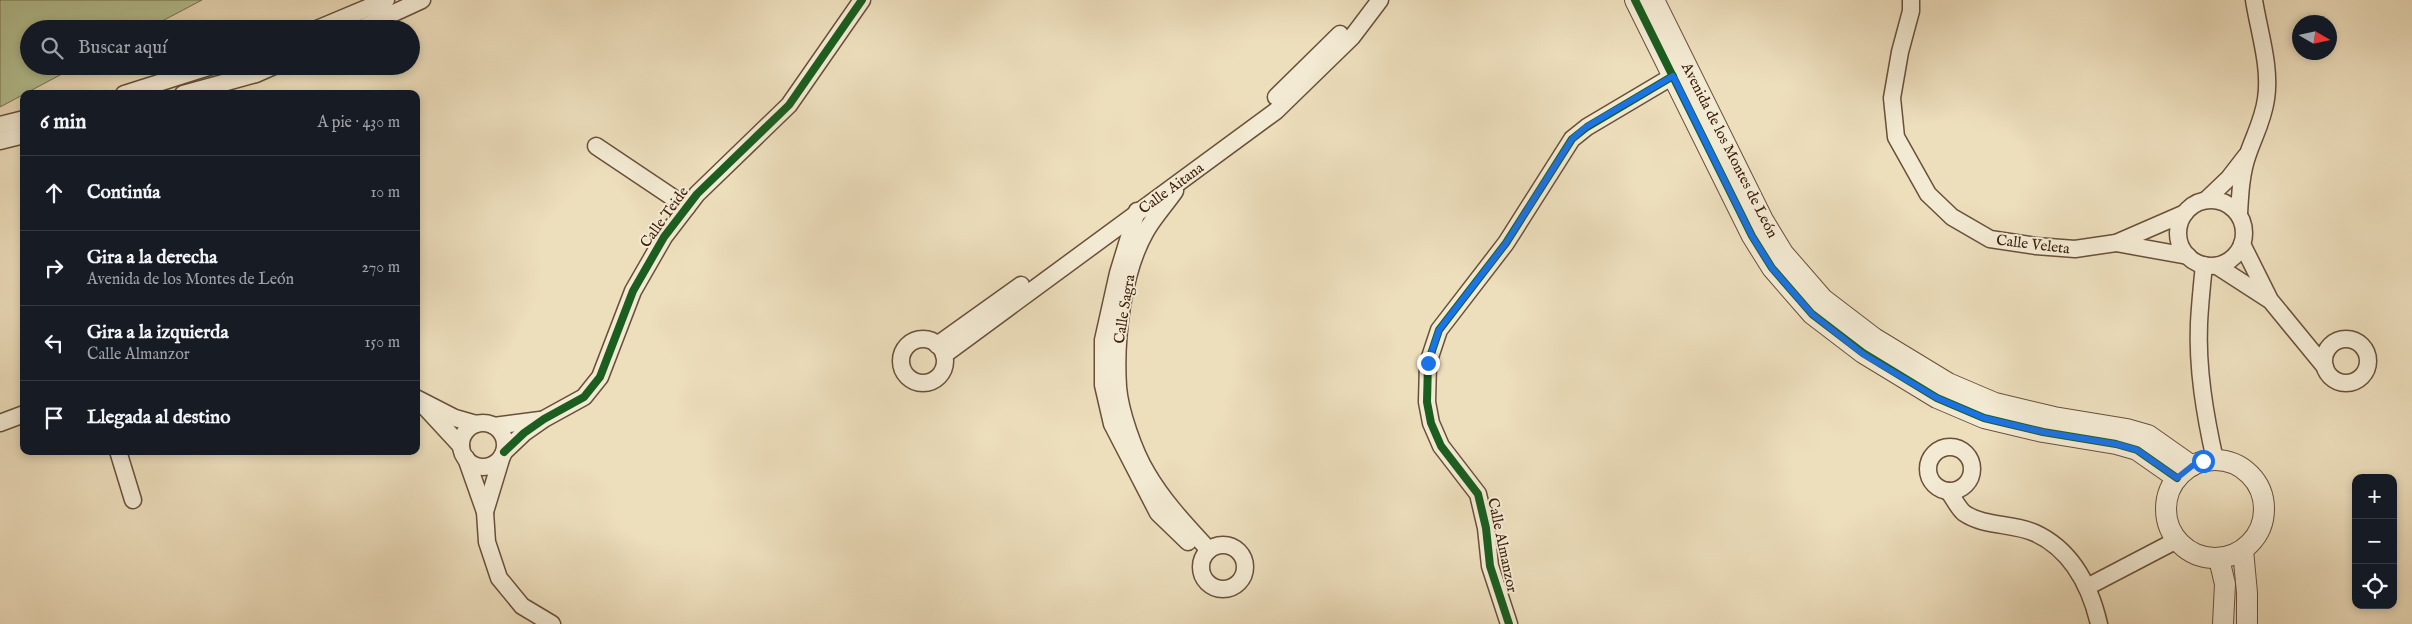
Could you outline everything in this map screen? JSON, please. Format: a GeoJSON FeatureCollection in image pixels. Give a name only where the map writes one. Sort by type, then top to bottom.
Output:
{"type":"FeatureCollection","features":[{"type":"Feature","properties":{"kind":"street"},"geometry":{"type":"LineString","coordinates":[[338,20],[386,0]]}},
{"type":"Feature","properties":{"kind":"street"},"geometry":{"type":"LineString","coordinates":[[379,20],[422,0]]}},
{"type":"Feature","properties":{"kind":"street","name":"Calle Teide"},"geometry":{"type":"LineString","coordinates":[[503,454],[524,433],[544,419],[584,397],[600,377],[633,291],[664,237],[703,187],[789,106],[862,0]]}},
{"type":"Feature","properties":{"kind":"street","name":"Calle Aitana"},"geometry":{"type":"LineString","coordinates":[[940,350],[1118,236],[1139,206],[1256,116],[1340,34],[1366,0]]}},
{"type":"Feature","properties":{"kind":"street","name":"Calle Aitana"},"geometry":{"type":"LineString","coordinates":[[1139,206],[1186,178],[1276,111],[1352,37],[1380,0]]}},
{"type":"Feature","properties":{"kind":"street","name":"Avenida de los Montes de León"},"geometry":{"type":"LineString","coordinates":[[1635,0],[1752,236],[1772,268],[1812,314],[1863,354],[1937,398],[1984,418],[2043,432],[2116,444],[2137,450],[2185,472]]}},
{"type":"Feature","properties":{"kind":"street","name":"Avenida de los Montes de León"},"geometry":{"type":"LineString","coordinates":[[1654,0],[1763,220],[1783,253],[1823,299],[1874,338],[1948,383],[1995,403],[2054,417],[2127,429],[2148,435],[2185,472]]}},
{"type":"Feature","properties":{"kind":"street","name":"Calle Veleta"},"geometry":{"type":"LineString","coordinates":[[1911,0],[1892,98],[1896,138],[1928,194],[1952,217],[1990,239],[2036,246],[2075,249],[2116,243],[2185,213]]}},
{"type":"Feature","properties":{"kind":"street"},"geometry":{"type":"LineString","coordinates":[[2211,266],[2228,262],[2242,244],[2243,224],[2239,214],[2240,190],[2248,155],[2260,129],[2266,97],[2266,68],[2254,0]]}},
{"type":"Feature","properties":{"kind":"street"},"geometry":{"type":"LineString","coordinates":[[137,90],[184,75]]}},
{"type":"Feature","properties":{"kind":"street"},"geometry":{"type":"LineString","coordinates":[[198,90],[252,75]]}},
{"type":"Feature","properties":{"kind":"street","name":"Calle Almanzor"},"geometry":{"type":"LineString","coordinates":[[1509,624],[1490,566],[1486,528],[1478,494],[1441,446],[1430,423],[1427,402],[1428,363],[1439,330],[1506,243],[1572,139],[1586,127],[1673,76]]}},
{"type":"Feature","properties":{"kind":"street"},"geometry":{"type":"LineString","coordinates":[[0,126],[20,120]]}},
{"type":"Feature","properties":{"kind":"street"},"geometry":{"type":"LineString","coordinates":[[0,141],[20,136]]}},
{"type":"Feature","properties":{"kind":"street","name":"Calle Teide"},"geometry":{"type":"LineString","coordinates":[[596,146],[687,207]]}},
{"type":"Feature","properties":{"kind":"street"},"geometry":{"type":"LineString","coordinates":[[2248,155],[2229,178],[2206,200],[2191,207],[2185,213],[2178,231],[2182,249],[2188,256],[2211,266],[2270,300]]}},
{"type":"Feature","properties":{"kind":"street","name":"Calle Sagra"},"geometry":{"type":"LineString","coordinates":[[1118,236],[1146,231],[1186,178]]}},
{"type":"Feature","properties":{"kind":"street"},"geometry":{"type":"LineString","coordinates":[[2206,200],[2224,203],[2239,214]]}},
{"type":"Feature","properties":{"kind":"street","name":"Calle Sagra"},"geometry":{"type":"LineString","coordinates":[[1118,236],[1129,272],[1118,336],[1118,388],[1128,427],[1146,471],[1169,506],[1206,553],[1158,513],[1112,424],[1103,385],[1103,340],[1123,256],[1118,236],[1139,206]]}},
{"type":"Feature","properties":{"kind":"street"},"geometry":{"type":"LineString","coordinates":[[1118,236],[1116,244],[1123,256]]}},
{"type":"Feature","properties":{"kind":"street","name":"Calle Veleta"},"geometry":{"type":"LineString","coordinates":[[2116,243],[2188,256]]}},
{"type":"Feature","properties":{"kind":"street"},"geometry":{"type":"LineString","coordinates":[[2242,244],[2270,300],[2325,367]]}},
{"type":"Feature","properties":{"kind":"street"},"geometry":{"type":"LineString","coordinates":[[2211,266],[2199,324],[2200,368],[2206,422],[2214,460]]}},
{"type":"Feature","properties":{"kind":"street"},"geometry":{"type":"LineString","coordinates":[[420,400],[455,418],[476,424],[488,423],[494,426],[504,437],[503,454],[485,512]]}},
{"type":"Feature","properties":{"kind":"street"},"geometry":{"type":"LineString","coordinates":[[420,402],[464,452],[471,463],[485,467],[498,461],[503,454]]}},
{"type":"Feature","properties":{"kind":"street"},"geometry":{"type":"LineString","coordinates":[[0,423],[20,416]]}},
{"type":"Feature","properties":{"kind":"street","name":"Calle Teide"},"geometry":{"type":"LineString","coordinates":[[494,426],[544,419]]}},
{"type":"Feature","properties":{"kind":"street"},"geometry":{"type":"LineString","coordinates":[[476,424],[465,433],[464,452],[485,512],[487,542],[499,578],[522,606],[552,624]]}},
{"type":"Feature","properties":{"kind":"street"},"geometry":{"type":"LineString","coordinates":[[119,455],[133,500]]}},
{"type":"Feature","properties":{"kind":"street"},"geometry":{"type":"LineString","coordinates":[[2214,460],[2230,462],[2244,469],[2255,480],[2262,494],[2264,510],[2262,525],[2255,539],[2243,550],[2232,556],[2219,559],[2203,558],[2188,551],[2177,540],[2168,526],[2166,509],[2169,492],[2185,472],[2214,460]]}},
{"type":"Feature","properties":{"kind":"street"},"geometry":{"type":"LineString","coordinates":[[1948,491],[1963,512],[1980,520],[2034,533],[2060,549],[2078,568],[2094,600],[2099,624]]}},
{"type":"Feature","properties":{"kind":"street"},"geometry":{"type":"LineString","coordinates":[[2087,587],[2177,540]]}},
{"type":"Feature","properties":{"kind":"street"},"geometry":{"type":"LineString","coordinates":[[2243,550],[2247,593],[2247,624]]}},
{"type":"Feature","properties":{"kind":"street"},"geometry":{"type":"LineString","coordinates":[[2219,559],[2225,584],[2223,624]]}},
{"type":"Feature","properties":{"kind":"green space"},"geometry":{"type":"Polygon","coordinates":[[[0,0],[202,0],[164,20],[20,20],[20,75],[60,75],[32,90],[20,90],[20,96],[0,107],[0,0]]]}},
{"type":"Feature","properties":{"kind":"cycle path"},"geometry":{"type":"LineString","coordinates":[[504,452],[524,433],[544,419],[584,397],[600,377],[633,291],[664,237],[697,194],[789,105],[862,0]]}},
{"type":"Feature","properties":{"kind":"cycle path"},"geometry":{"type":"LineString","coordinates":[[1635,0],[1752,236],[1772,268],[1812,314],[1863,353],[1937,398],[1984,418],[2043,432],[2116,444],[2137,450],[2177,478]]}},
{"type":"Feature","properties":{"kind":"cycle path"},"geometry":{"type":"LineString","coordinates":[[1509,624],[1490,566],[1486,528],[1478,494],[1441,446],[1431,423],[1427,402],[1428,363],[1439,330],[1506,243],[1572,139],[1587,127],[1673,76]]}},
{"type":"Feature","properties":{"kind":"route"},"geometry":{"type":"LineString","coordinates":[[1428,363],[1439,330],[1506,243],[1538,194],[1560,155],[1572,139],[1586,127],[1673,76],[1752,236],[1772,268],[1812,314],[1863,354],[1937,398],[1984,418],[2043,432],[2116,444],[2137,450],[2177,478],[2184,471],[2203,461]]}}]}
